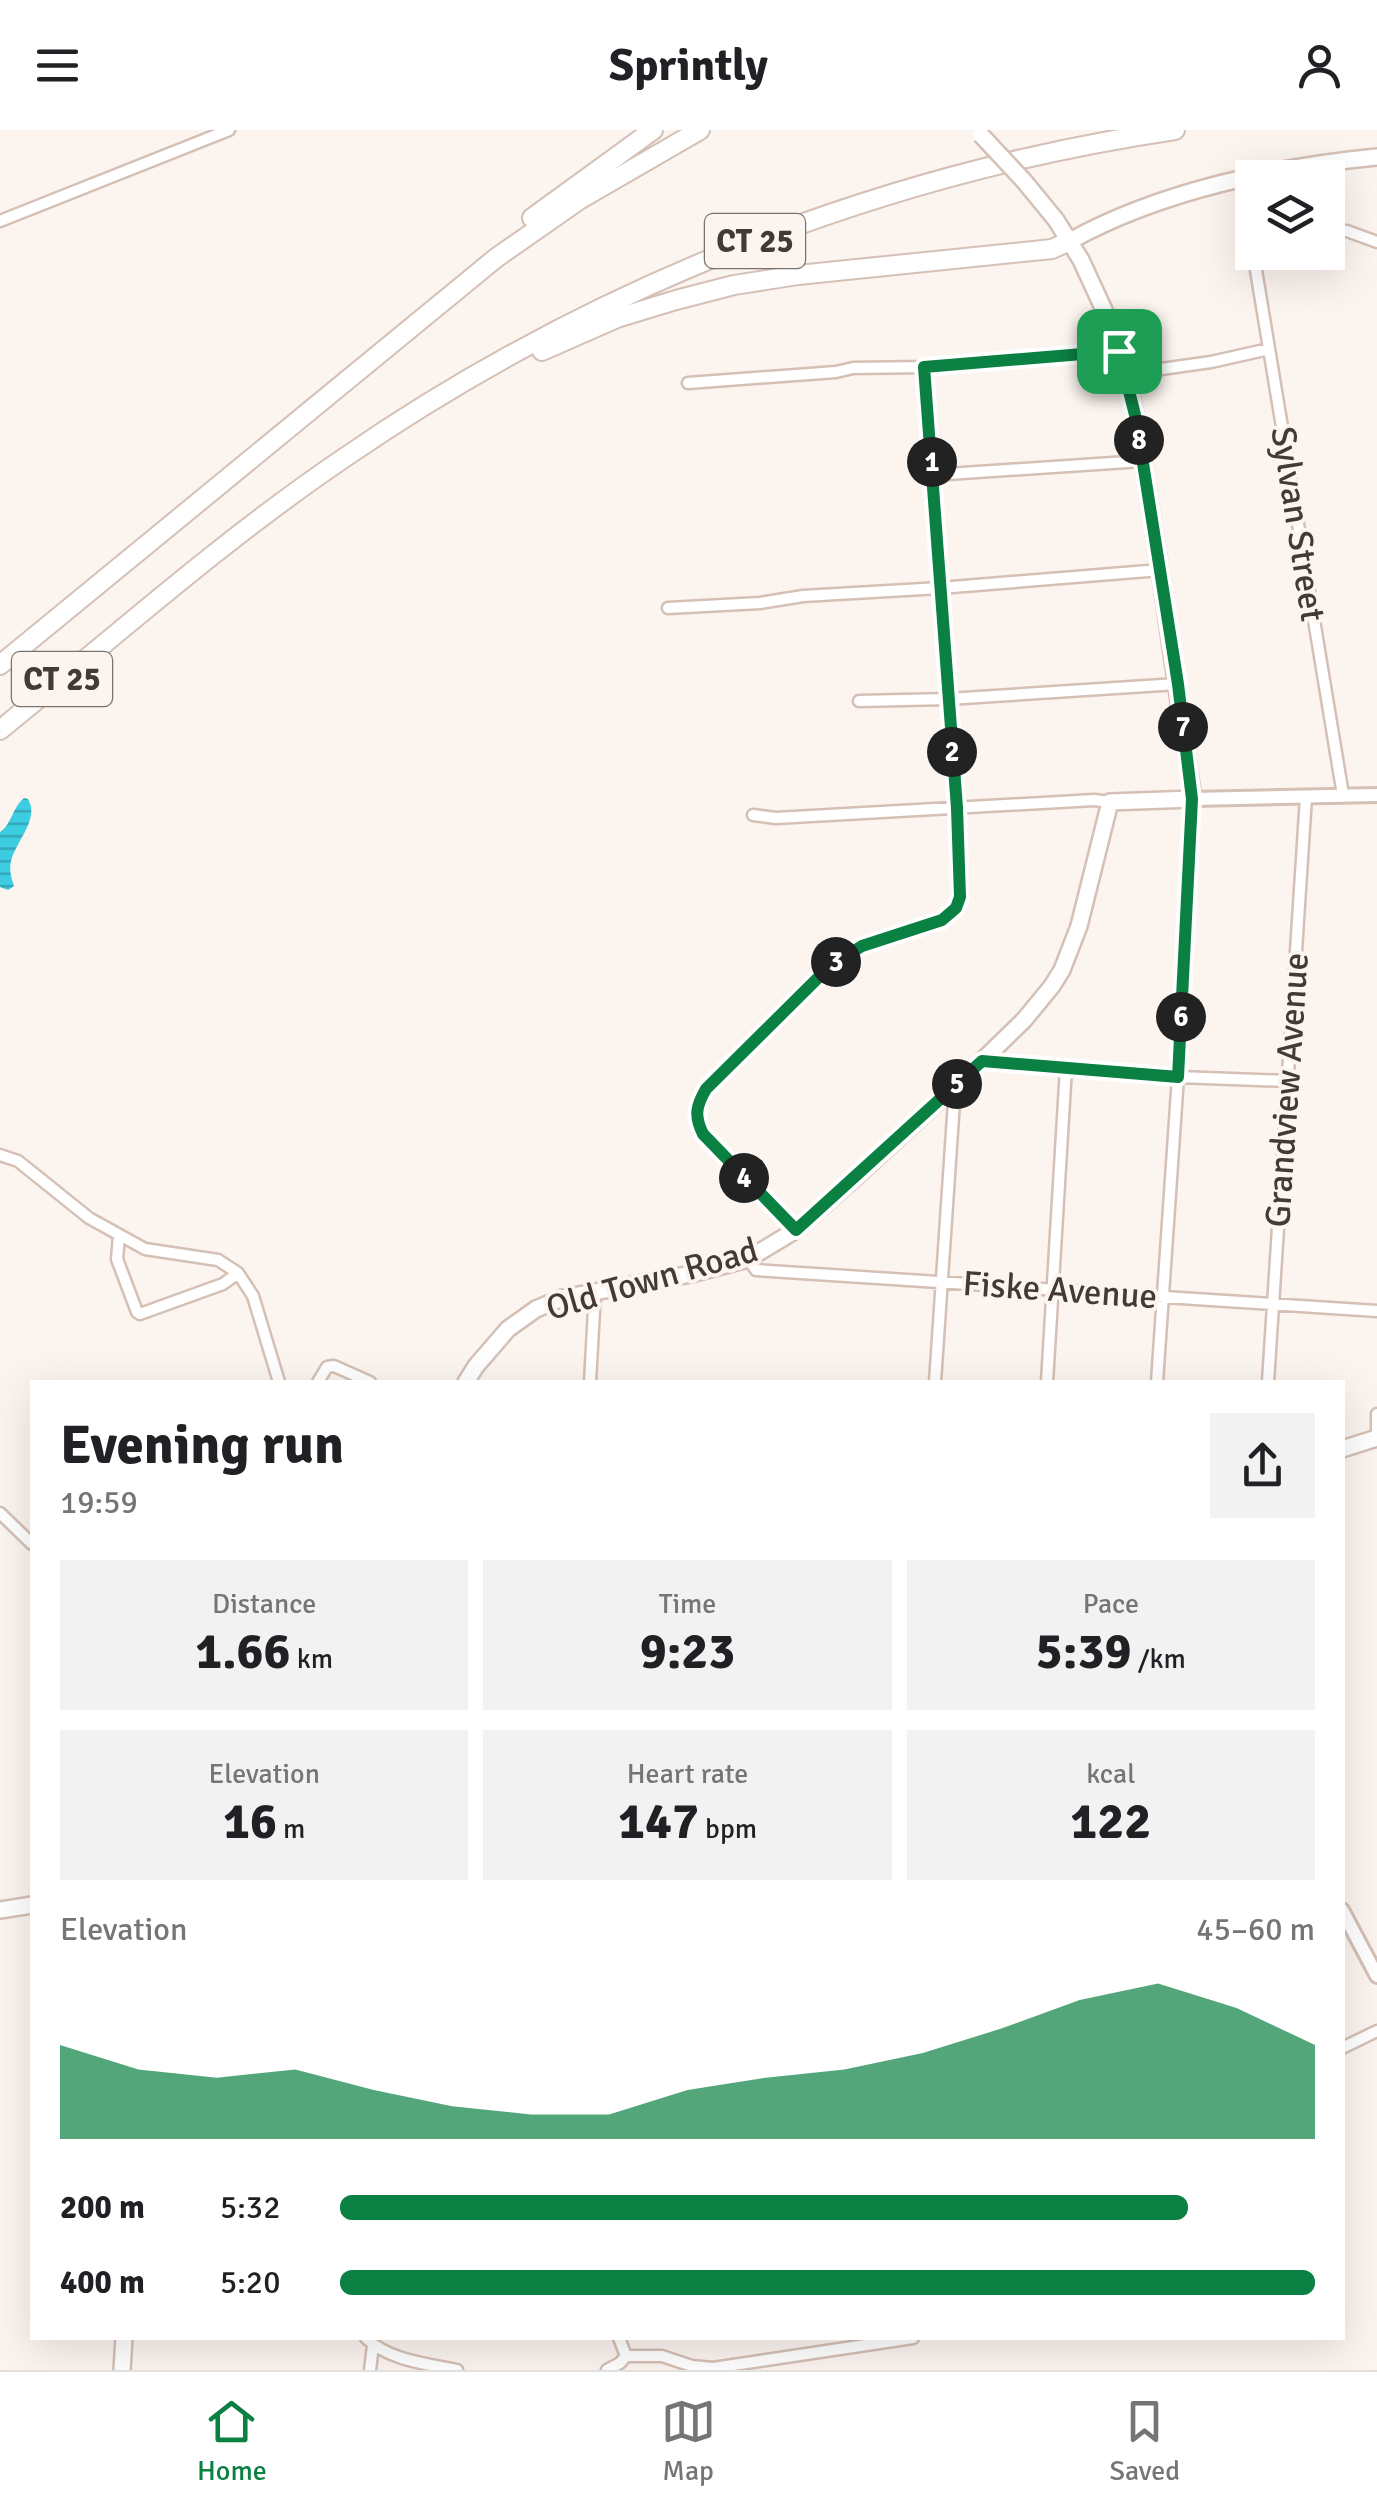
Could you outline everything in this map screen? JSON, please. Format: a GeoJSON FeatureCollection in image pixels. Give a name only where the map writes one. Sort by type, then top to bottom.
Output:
{"type":"FeatureCollection","features":[{"type":"Feature","properties":{"kind":"highway"},"geometry":{"type":"LineString","coordinates":[[418,320],[500,242],[652,130]]}},
{"type":"Feature","properties":{"kind":"highway","name":"CT 25"},"geometry":{"type":"LineString","coordinates":[[0,665],[496,258],[635,165],[700,130]]}},
{"type":"Feature","properties":{"kind":"highway","name":"CT 25"},"geometry":{"type":"LineString","coordinates":[[0,730],[261,518],[368,441],[553,332],[763,238],[873,200],[1063,150],[1176,130]]}},
{"type":"Feature","properties":{"kind":"highway"},"geometry":{"type":"LineString","coordinates":[[368,441],[560,342],[617,318],[676,300],[766,280],[1052,249],[1070,241]]}},
{"type":"Feature","properties":{"kind":"main road"},"geometry":{"type":"LineString","coordinates":[[979,132],[1024,181],[1070,241],[1095,287],[1126,374],[1178,684],[1192,799],[1110,802]]}},
{"type":"Feature","properties":{"kind":"main road"},"geometry":{"type":"LineString","coordinates":[[1070,241],[1112,220],[1236,181],[1377,157]]}},
{"type":"Feature","properties":{"kind":"main road","name":"Old Town Road"},"geometry":{"type":"LineString","coordinates":[[467,1380],[492,1347],[524,1317],[553,1302],[748,1259],[796,1230],[982,1061],[1038,1004],[1062,970],[1079,926],[1110,802]]}},
{"type":"Feature","properties":{"kind":"main road"},"geometry":{"type":"LineString","coordinates":[[1345,1447],[1377,1434]]}},
{"type":"Feature","properties":{"kind":"main road"},"geometry":{"type":"LineString","coordinates":[[0,1910],[30,1905]]}},
{"type":"Feature","properties":{"kind":"main road"},"geometry":{"type":"LineString","coordinates":[[122,2370],[124,2340]]}},
{"type":"Feature","properties":{"kind":"street"},"geometry":{"type":"LineString","coordinates":[[0,221],[229,130]]}},
{"type":"Feature","properties":{"kind":"street"},"geometry":{"type":"LineString","coordinates":[[1345,231],[1377,242]]}},
{"type":"Feature","properties":{"kind":"street","name":"Sylvan Street"},"geometry":{"type":"LineString","coordinates":[[1256,270],[1343,795]]}},
{"type":"Feature","properties":{"kind":"street"},"geometry":{"type":"LineString","coordinates":[[1126,374],[1269,349]]}},
{"type":"Feature","properties":{"kind":"street"},"geometry":{"type":"LineString","coordinates":[[688,383],[1119,351]]}},
{"type":"Feature","properties":{"kind":"street"},"geometry":{"type":"LineString","coordinates":[[796,1230],[703,1134],[696,1119],[698,1102],[706,1089],[830,966],[862,946],[942,920],[956,908],[961,884],[957,808],[924,367]]}},
{"type":"Feature","properties":{"kind":"street"},"geometry":{"type":"LineString","coordinates":[[933,476],[1142,460]]}},
{"type":"Feature","properties":{"kind":"street"},"geometry":{"type":"LineString","coordinates":[[668,608],[1160,570]]}},
{"type":"Feature","properties":{"kind":"street"},"geometry":{"type":"LineString","coordinates":[[859,700],[948,700],[1178,684]]}},
{"type":"Feature","properties":{"kind":"street"},"geometry":{"type":"LineString","coordinates":[[1157,1380],[1192,799],[1377,795]]}},
{"type":"Feature","properties":{"kind":"street","name":"Grandview Avenue"},"geometry":{"type":"LineString","coordinates":[[1268,1380],[1306,797]]}},
{"type":"Feature","properties":{"kind":"street"},"geometry":{"type":"LineString","coordinates":[[753,816],[1110,802]]}},
{"type":"Feature","properties":{"kind":"street"},"geometry":{"type":"LineString","coordinates":[[982,1061],[1178,1077],[1288,1081]]}},
{"type":"Feature","properties":{"kind":"street"},"geometry":{"type":"LineString","coordinates":[[1047,1380],[1066,1068]]}},
{"type":"Feature","properties":{"kind":"street"},"geometry":{"type":"LineString","coordinates":[[935,1380],[955,1086]]}},
{"type":"Feature","properties":{"kind":"street"},"geometry":{"type":"LineString","coordinates":[[0,1155],[18,1161],[88,1218],[119,1236],[145,1249],[218,1260],[238,1274],[252,1296],[277,1380]]}},
{"type":"Feature","properties":{"kind":"street"},"geometry":{"type":"LineString","coordinates":[[119,1236],[117,1259],[140,1314],[223,1284],[238,1274]]}},
{"type":"Feature","properties":{"kind":"street","name":"Fiske Avenue"},"geometry":{"type":"LineString","coordinates":[[748,1259],[756,1270],[1377,1310]]}},
{"type":"Feature","properties":{"kind":"street"},"geometry":{"type":"LineString","coordinates":[[590,1380],[595,1292]]}},
{"type":"Feature","properties":{"kind":"street"},"geometry":{"type":"LineString","coordinates":[[319,1380],[326,1367],[334,1366],[366,1380]]}},
{"type":"Feature","properties":{"kind":"street"},"geometry":{"type":"LineString","coordinates":[[1377,1414],[1377,1434]]}},
{"type":"Feature","properties":{"kind":"street"},"geometry":{"type":"LineString","coordinates":[[0,1513],[30,1542]]}},
{"type":"Feature","properties":{"kind":"street"},"geometry":{"type":"LineString","coordinates":[[1345,1916],[1377,1976]]}},
{"type":"Feature","properties":{"kind":"street"},"geometry":{"type":"LineString","coordinates":[[1345,2047],[1377,2031]]}},
{"type":"Feature","properties":{"kind":"street"},"geometry":{"type":"LineString","coordinates":[[620,2340],[626,2356]]}},
{"type":"Feature","properties":{"kind":"street"},"geometry":{"type":"LineString","coordinates":[[608,2370],[626,2356],[662,2356],[713,2368],[900,2340]]}},
{"type":"Feature","properties":{"kind":"street"},"geometry":{"type":"LineString","coordinates":[[370,2370],[369,2341],[418,2362],[457,2370]]}},
{"type":"Feature","properties":{"kind":"water"},"geometry":{"type":"Polygon","coordinates":[[[24,798],[28,799],[31,814],[11,861],[14,886],[8,890],[0,887],[0,832],[24,798]]]}},
{"type":"Feature","properties":{"kind":"route"},"geometry":{"type":"LineString","coordinates":[[1119,351],[1136,419],[1192,799],[1178,1077],[982,1061],[796,1230],[703,1134],[696,1108],[706,1089],[830,966],[862,946],[942,920],[956,908],[960,897],[957,808],[924,367],[1119,351]]}}]}
